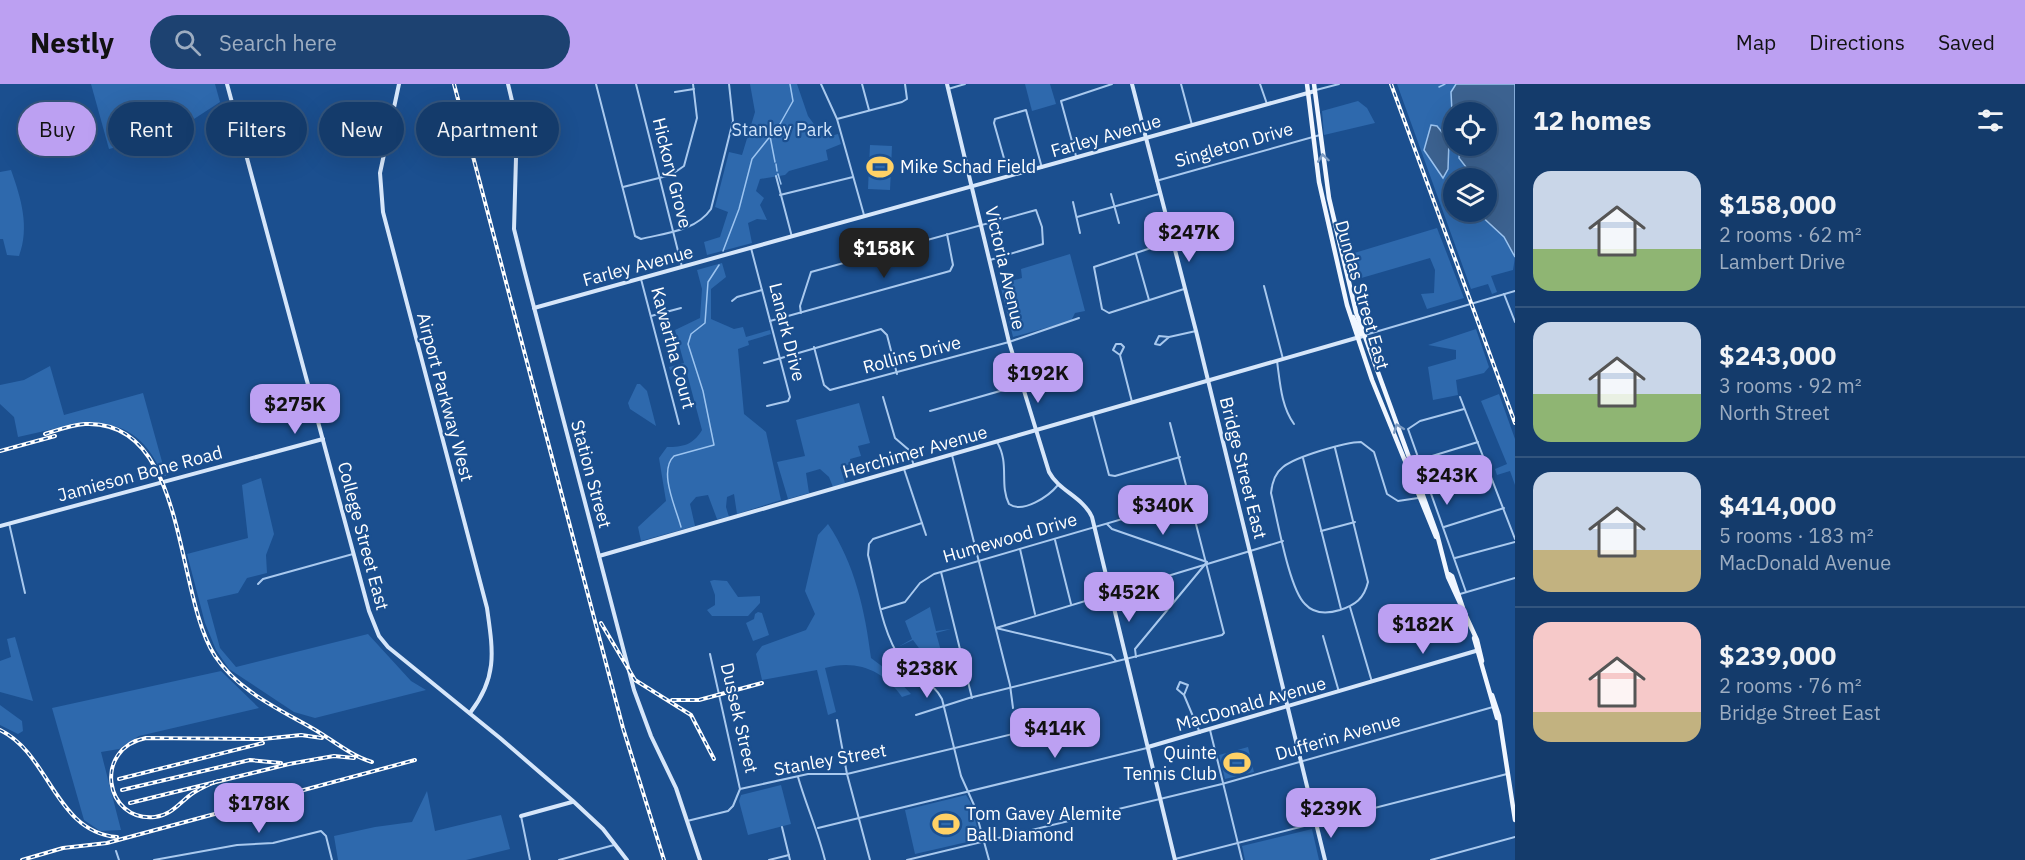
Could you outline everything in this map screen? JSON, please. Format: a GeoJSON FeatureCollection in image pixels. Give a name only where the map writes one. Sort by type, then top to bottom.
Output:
{"type":"FeatureCollection","features":[{"type":"Feature","properties":{"kind":"main road","name":"Dundas Street East"},"geometry":{"type":"LineString","coordinates":[[1307,84],[1322,199],[1356,338],[1436,537],[1482,661],[1497,718],[1515,820]]}},
{"type":"Feature","properties":{"kind":"main road","name":"Dundas Street East"},"geometry":{"type":"LineString","coordinates":[[1314,84],[1337,238],[1363,336],[1420,497]]}},
{"type":"Feature","properties":{"kind":"main road"},"geometry":{"type":"LineString","coordinates":[[1347,305],[1363,336]]}},
{"type":"Feature","properties":{"kind":"main road"},"geometry":{"type":"LineString","coordinates":[[1356,338],[1373,363]]}},
{"type":"Feature","properties":{"kind":"street","name":"College Street East"},"geometry":{"type":"LineString","coordinates":[[227,84],[353,554],[369,611],[379,636],[410,667],[470,713],[573,801],[617,845],[627,860]]}},
{"type":"Feature","properties":{"kind":"street","name":"Airport Parkway West"},"geometry":{"type":"LineString","coordinates":[[399,84],[383,149],[380,186],[393,251],[487,608],[492,639],[491,674],[488,686],[470,713]]}},
{"type":"Feature","properties":{"kind":"street","name":"Station Street"},"geometry":{"type":"LineString","coordinates":[[508,84],[517,122],[514,229],[642,714],[676,788],[700,860]]}},
{"type":"Feature","properties":{"kind":"street"},"geometry":{"type":"LineString","coordinates":[[596,84],[637,238],[673,231],[700,221],[711,208],[716,196],[733,121],[729,84]]}},
{"type":"Feature","properties":{"kind":"street","name":"Hickory Grove"},"geometry":{"type":"LineString","coordinates":[[636,84],[682,268]]}},
{"type":"Feature","properties":{"kind":"street"},"geometry":{"type":"LineString","coordinates":[[623,187],[676,173],[684,166],[697,118],[693,84]]}},
{"type":"Feature","properties":{"kind":"street"},"geometry":{"type":"LineString","coordinates":[[821,84],[837,119],[864,218]]}},
{"type":"Feature","properties":{"kind":"street"},"geometry":{"type":"LineString","coordinates":[[862,84],[869,110]]}},
{"type":"Feature","properties":{"kind":"street"},"geometry":{"type":"LineString","coordinates":[[837,119],[907,99],[905,84]]}},
{"type":"Feature","properties":{"kind":"street"},"geometry":{"type":"LineString","coordinates":[[947,86],[965,84]]}},
{"type":"Feature","properties":{"kind":"street"},"geometry":{"type":"LineString","coordinates":[[1076,158],[1061,101],[1112,84]]}},
{"type":"Feature","properties":{"kind":"street","name":"Bridge Street East"},"geometry":{"type":"LineString","coordinates":[[1132,84],[1196,331],[1325,860]]}},
{"type":"Feature","properties":{"kind":"street"},"geometry":{"type":"LineString","coordinates":[[1181,84],[1192,125]]}},
{"type":"Feature","properties":{"kind":"street"},"geometry":{"type":"LineString","coordinates":[[1260,84],[1267,104]]}},
{"type":"Feature","properties":{"kind":"street","name":"Farley Avenue"},"geometry":{"type":"LineString","coordinates":[[534,308],[972,188],[1339,84]]}},
{"type":"Feature","properties":{"kind":"street","name":"Victoria Avenue"},"geometry":{"type":"LineString","coordinates":[[947,86],[1009,342],[1049,472],[1058,484],[1083,504],[1090,513],[1095,527],[1175,859]]}},
{"type":"Feature","properties":{"kind":"street"},"geometry":{"type":"LineString","coordinates":[[675,92],[694,89]]}},
{"type":"Feature","properties":{"kind":"street"},"geometry":{"type":"LineString","coordinates":[[1009,177],[994,123],[994,119],[1005,114],[1026,110],[1042,168]]}},
{"type":"Feature","properties":{"kind":"street","name":"Singleton Drive"},"geometry":{"type":"LineString","coordinates":[[1156,181],[1320,135]]}},
{"type":"Feature","properties":{"kind":"street"},"geometry":{"type":"LineString","coordinates":[[776,176],[792,237]]}},
{"type":"Feature","properties":{"kind":"street"},"geometry":{"type":"LineString","coordinates":[[780,195],[853,177]]}},
{"type":"Feature","properties":{"kind":"street"},"geometry":{"type":"LineString","coordinates":[[1111,194],[1119,223]]}},
{"type":"Feature","properties":{"kind":"street"},"geometry":{"type":"LineString","coordinates":[[1077,217],[1159,194]]}},
{"type":"Feature","properties":{"kind":"street"},"geometry":{"type":"LineString","coordinates":[[1073,202],[1080,233]]}},
{"type":"Feature","properties":{"kind":"street"},"geometry":{"type":"LineString","coordinates":[[801,312],[800,306],[811,272],[1034,209],[1038,212],[1043,244],[990,260]]}},
{"type":"Feature","properties":{"kind":"street"},"geometry":{"type":"LineString","coordinates":[[770,321],[950,271],[953,265],[947,233]]}},
{"type":"Feature","properties":{"kind":"street"},"geometry":{"type":"LineString","coordinates":[[1172,241],[1094,267],[1102,309],[1109,313],[1185,288]]}},
{"type":"Feature","properties":{"kind":"street","name":"Lanark Drive"},"geometry":{"type":"LineString","coordinates":[[752,248],[789,399],[767,406]]}},
{"type":"Feature","properties":{"kind":"street"},"geometry":{"type":"LineString","coordinates":[[1136,252],[1149,300]]}},
{"type":"Feature","properties":{"kind":"street","name":"Kawartha Court"},"geometry":{"type":"LineString","coordinates":[[641,279],[679,424]]}},
{"type":"Feature","properties":{"kind":"street"},"geometry":{"type":"LineString","coordinates":[[1264,286],[1283,359]]}},
{"type":"Feature","properties":{"kind":"street"},"geometry":{"type":"LineString","coordinates":[[732,301],[737,297],[762,290]]}},
{"type":"Feature","properties":{"kind":"street","name":"Herchimer Avenue"},"geometry":{"type":"LineString","coordinates":[[599,556],[1515,291]]}},
{"type":"Feature","properties":{"kind":"street"},"geometry":{"type":"LineString","coordinates":[[1504,294],[1515,322]]}},
{"type":"Feature","properties":{"kind":"street"},"geometry":{"type":"LineString","coordinates":[[651,316],[681,308]]}},
{"type":"Feature","properties":{"kind":"street","name":"Rollins Drive"},"geometry":{"type":"LineString","coordinates":[[814,347],[826,389],[897,374],[1009,342],[1080,318]]}},
{"type":"Feature","properties":{"kind":"street"},"geometry":{"type":"LineString","coordinates":[[764,363],[881,329],[887,335],[897,374]]}},
{"type":"Feature","properties":{"kind":"street"},"geometry":{"type":"LineString","coordinates":[[1169,337],[1163,344],[1155,344],[1159,336],[1169,337],[1196,331]]}},
{"type":"Feature","properties":{"kind":"street"},"geometry":{"type":"LineString","coordinates":[[1120,355],[1132,402]]}},
{"type":"Feature","properties":{"kind":"street"},"geometry":{"type":"LineString","coordinates":[[1277,361],[1281,392],[1288,416],[1294,424]]}},
{"type":"Feature","properties":{"kind":"street"},"geometry":{"type":"LineString","coordinates":[[930,411],[1021,385]]}},
{"type":"Feature","properties":{"kind":"street"},"geometry":{"type":"LineString","coordinates":[[884,397],[895,438],[909,450],[914,466]]}},
{"type":"Feature","properties":{"kind":"street"},"geometry":{"type":"LineString","coordinates":[[1455,558],[1515,540],[1505,508],[1460,398]]}},
{"type":"Feature","properties":{"kind":"street"},"geometry":{"type":"LineString","coordinates":[[1464,409],[1409,426],[1466,592]]}},
{"type":"Feature","properties":{"kind":"street"},"geometry":{"type":"LineString","coordinates":[[1093,414],[1110,475],[1115,476],[1180,457]]}},
{"type":"Feature","properties":{"kind":"street"},"geometry":{"type":"LineString","coordinates":[[916,714],[1222,635],[1224,632],[1207,562],[1170,423]]}},
{"type":"Feature","properties":{"kind":"street","name":"Jamieson Bone Road"},"geometry":{"type":"LineString","coordinates":[[0,526],[322,439]]}},
{"type":"Feature","properties":{"kind":"street"},"geometry":{"type":"LineString","coordinates":[[997,442],[1005,461],[1004,491],[1009,504],[1019,506],[1040,500],[1058,484]]}},
{"type":"Feature","properties":{"kind":"street"},"geometry":{"type":"LineString","coordinates":[[1335,448],[1368,582],[1362,597],[1350,607],[1318,612],[1303,603],[1294,586],[1271,493],[1272,483],[1282,467],[1303,458],[1335,448],[1355,442],[1365,443],[1374,452],[1387,495],[1398,501],[1420,497]]}},
{"type":"Feature","properties":{"kind":"street"},"geometry":{"type":"LineString","coordinates":[[1419,460],[1478,442]]}},
{"type":"Feature","properties":{"kind":"street"},"geometry":{"type":"LineString","coordinates":[[952,455],[1011,688],[1013,708]]}},
{"type":"Feature","properties":{"kind":"street"},"geometry":{"type":"LineString","coordinates":[[1303,458],[1341,609]]}},
{"type":"Feature","properties":{"kind":"street"},"geometry":{"type":"LineString","coordinates":[[904,469],[926,535]]}},
{"type":"Feature","properties":{"kind":"street"},"geometry":{"type":"LineString","coordinates":[[1431,492],[1491,474]]}},
{"type":"Feature","properties":{"kind":"street","name":"Humewood Drive"},"geometry":{"type":"LineString","coordinates":[[882,609],[905,602],[923,580],[940,572],[1191,499]]}},
{"type":"Feature","properties":{"kind":"street"},"geometry":{"type":"LineString","coordinates":[[1444,527],[1505,508]]}},
{"type":"Feature","properties":{"kind":"street"},"geometry":{"type":"LineString","coordinates":[[1321,531],[1355,522]]}},
{"type":"Feature","properties":{"kind":"street"},"geometry":{"type":"LineString","coordinates":[[9,523],[25,593]]}},
{"type":"Feature","properties":{"kind":"street"},"geometry":{"type":"LineString","coordinates":[[922,523],[876,537],[869,544],[868,555],[882,609],[897,653],[911,670],[937,691],[944,705],[988,860]]}},
{"type":"Feature","properties":{"kind":"street"},"geometry":{"type":"LineString","coordinates":[[1107,524],[1112,530],[1207,562]]}},
{"type":"Feature","properties":{"kind":"street"},"geometry":{"type":"LineString","coordinates":[[1055,539],[1071,604]]}},
{"type":"Feature","properties":{"kind":"street"},"geometry":{"type":"LineString","coordinates":[[996,628],[1207,562],[1283,541]]}},
{"type":"Feature","properties":{"kind":"street"},"geometry":{"type":"LineString","coordinates":[[1020,549],[1035,615]]}},
{"type":"Feature","properties":{"kind":"street"},"geometry":{"type":"LineString","coordinates":[[258,584],[263,579],[353,554]]}},
{"type":"Feature","properties":{"kind":"street"},"geometry":{"type":"LineString","coordinates":[[1136,657],[1135,650],[1207,562]]}},
{"type":"Feature","properties":{"kind":"street"},"geometry":{"type":"LineString","coordinates":[[940,572],[972,698]]}},
{"type":"Feature","properties":{"kind":"street"},"geometry":{"type":"LineString","coordinates":[[1457,594],[1515,578]]}},
{"type":"Feature","properties":{"kind":"street"},"geometry":{"type":"LineString","coordinates":[[1350,607],[1372,682]]}},
{"type":"Feature","properties":{"kind":"street"},"geometry":{"type":"LineString","coordinates":[[996,628],[1111,655],[1116,661]]}},
{"type":"Feature","properties":{"kind":"street"},"geometry":{"type":"LineString","coordinates":[[1323,636],[1340,692]]}},
{"type":"Feature","properties":{"kind":"street","name":"MacDonald Avenue"},"geometry":{"type":"LineString","coordinates":[[818,828],[1200,733],[1478,650]]}},
{"type":"Feature","properties":{"kind":"street","name":"Dussek Street"},"geometry":{"type":"LineString","coordinates":[[710,654],[740,789]]}},
{"type":"Feature","properties":{"kind":"street"},"geometry":{"type":"LineString","coordinates":[[1184,694],[1200,733]]}},
{"type":"Feature","properties":{"kind":"street","name":"Dufferin Avenue"},"geometry":{"type":"LineString","coordinates":[[907,860],[1222,784],[1494,706]]}},
{"type":"Feature","properties":{"kind":"street"},"geometry":{"type":"LineString","coordinates":[[837,720],[847,774],[870,860]]}},
{"type":"Feature","properties":{"kind":"street"},"geometry":{"type":"LineString","coordinates":[[1210,730],[1242,860]]}},
{"type":"Feature","properties":{"kind":"street","name":"Stanley Street"},"geometry":{"type":"LineString","coordinates":[[740,789],[798,777],[847,774],[1025,731]]}},
{"type":"Feature","properties":{"kind":"street"},"geometry":{"type":"LineString","coordinates":[[1169,860],[1508,774]]}},
{"type":"Feature","properties":{"kind":"street"},"geometry":{"type":"LineString","coordinates":[[798,777],[806,803],[818,828],[825,860]]}},
{"type":"Feature","properties":{"kind":"street"},"geometry":{"type":"LineString","coordinates":[[687,821],[728,811],[733,807],[740,789]]}},
{"type":"Feature","properties":{"kind":"street"},"geometry":{"type":"LineString","coordinates":[[530,860],[521,816],[573,801]]}},
{"type":"Feature","properties":{"kind":"street"},"geometry":{"type":"LineString","coordinates":[[782,827],[790,860]]}},
{"type":"Feature","properties":{"kind":"street"},"geometry":{"type":"LineString","coordinates":[[154,860],[237,844],[273,843],[321,831],[326,836],[332,860]]}},
{"type":"Feature","properties":{"kind":"street"},"geometry":{"type":"LineString","coordinates":[[1431,860],[1515,837]]}},
{"type":"Feature","properties":{"kind":"street"},"geometry":{"type":"LineString","coordinates":[[559,860],[617,845]]}},
{"type":"Feature","properties":{"kind":"street"},"geometry":{"type":"LineString","coordinates":[[116,851],[119,860]]}},
{"type":"Feature","properties":{"kind":"street"},"geometry":{"type":"LineString","coordinates":[[769,860],[789,855]]}},
{"type":"Feature","properties":{"kind":"green space"},"geometry":{"type":"Polygon","coordinates":[[[91,84],[215,84],[220,102],[206,102],[206,111],[194,119],[194,102],[108,102],[108,145],[91,84]]]}},
{"type":"Feature","properties":{"kind":"green space","name":"Stanley Park"},"geometry":{"type":"Polygon","coordinates":[[[750,84],[797,84],[808,116],[824,138],[838,134],[841,144],[826,150],[828,160],[789,171],[785,175],[760,179],[756,191],[764,198],[760,205],[767,220],[757,219],[748,223],[752,243],[707,255],[704,242],[720,237],[728,212],[715,207],[729,152],[742,155],[755,112],[750,84]]]}},
{"type":"Feature","properties":{"kind":"green space"},"geometry":{"type":"Polygon","coordinates":[[[1025,84],[1050,84],[1056,104],[1032,111],[1025,84]]]}},
{"type":"Feature","properties":{"kind":"green space"},"geometry":{"type":"Polygon","coordinates":[[[1397,84],[1456,84],[1451,92],[1452,102],[1443,102],[1443,156],[1462,156],[1465,168],[1443,168],[1443,211],[1397,84]]]}},
{"type":"Feature","properties":{"kind":"green space"},"geometry":{"type":"Polygon","coordinates":[[[1358,101],[1367,108],[1375,123],[1324,135],[1322,111],[1358,101]]]}},
{"type":"Feature","properties":{"kind":"green space","name":"Mike Schad Field"},"geometry":{"type":"Polygon","coordinates":[[[870,145],[892,146],[890,190],[868,189],[870,145]]]}},
{"type":"Feature","properties":{"kind":"green space"},"geometry":{"type":"Polygon","coordinates":[[[11,170],[21,202],[24,223],[19,256],[7,255],[3,239],[0,239],[0,172],[11,170]]]}},
{"type":"Feature","properties":{"kind":"green space"},"geometry":{"type":"Polygon","coordinates":[[[1447,222],[1488,222],[1504,237],[1515,257],[1513,270],[1491,276],[1497,292],[1492,294],[1488,284],[1471,289],[1447,222]]]}},
{"type":"Feature","properties":{"kind":"green space"},"geometry":{"type":"Polygon","coordinates":[[[1437,228],[1464,298],[1427,309],[1421,294],[1434,293],[1435,270],[1430,258],[1358,279],[1351,254],[1437,228]]]}},
{"type":"Feature","properties":{"kind":"green space"},"geometry":{"type":"Polygon","coordinates":[[[1070,254],[1085,311],[1075,313],[1071,321],[1013,337],[1000,284],[1022,278],[1021,269],[1070,254]]]}},
{"type":"Feature","properties":{"kind":"green space"},"geometry":{"type":"Polygon","coordinates":[[[722,263],[726,277],[711,289],[711,319],[734,329],[743,327],[746,337],[770,330],[771,334],[748,341],[749,345],[738,349],[744,414],[766,432],[781,500],[737,514],[734,494],[727,497],[726,507],[729,517],[717,519],[708,495],[696,497],[690,504],[695,526],[641,541],[638,527],[666,501],[659,458],[667,447],[687,444],[695,439],[702,430],[685,366],[670,370],[669,367],[684,363],[675,330],[700,318],[702,289],[697,270],[722,263]]]}},
{"type":"Feature","properties":{"kind":"green space"},"geometry":{"type":"Polygon","coordinates":[[[1476,329],[1489,367],[1484,373],[1456,380],[1458,395],[1433,400],[1428,367],[1456,359],[1456,350],[1428,345],[1476,329]]]}},
{"type":"Feature","properties":{"kind":"green space"},"geometry":{"type":"Polygon","coordinates":[[[50,366],[64,415],[143,393],[166,476],[163,476],[150,453],[136,437],[119,428],[101,424],[82,424],[18,437],[14,417],[0,404],[0,385],[24,380],[50,366]]]}},
{"type":"Feature","properties":{"kind":"green space"},"geometry":{"type":"Polygon","coordinates":[[[637,384],[647,391],[656,426],[630,409],[628,403],[637,384]]]}},
{"type":"Feature","properties":{"kind":"green space"},"geometry":{"type":"Polygon","coordinates":[[[1499,394],[1515,439],[1515,485],[1510,471],[1497,475],[1495,469],[1507,464],[1481,401],[1499,394]]]}},
{"type":"Feature","properties":{"kind":"green space"},"geometry":{"type":"Polygon","coordinates":[[[859,403],[870,443],[858,446],[861,456],[850,459],[851,464],[840,467],[845,483],[833,487],[829,477],[820,469],[806,473],[809,493],[788,499],[777,462],[805,456],[796,420],[859,403]]]}},
{"type":"Feature","properties":{"kind":"green space"},"geometry":{"type":"Polygon","coordinates":[[[261,478],[274,534],[266,555],[267,573],[247,578],[238,593],[207,600],[220,648],[236,667],[368,634],[411,681],[426,690],[315,718],[294,712],[229,669],[216,650],[205,623],[187,554],[248,538],[242,485],[261,478]]]}},
{"type":"Feature","properties":{"kind":"green space"},"geometry":{"type":"Polygon","coordinates":[[[828,524],[852,572],[866,623],[871,658],[891,673],[911,694],[902,697],[887,680],[868,669],[848,665],[825,668],[836,712],[828,715],[817,670],[762,680],[756,654],[762,646],[806,630],[815,614],[805,591],[818,535],[828,524]]]}},
{"type":"Feature","properties":{"kind":"green space"},"geometry":{"type":"Polygon","coordinates":[[[710,581],[727,581],[738,597],[760,596],[760,603],[748,616],[712,616],[707,610],[715,605],[715,595],[710,581]]]}},
{"type":"Feature","properties":{"kind":"green space"},"geometry":{"type":"Polygon","coordinates":[[[930,607],[936,631],[951,629],[936,633],[946,669],[941,670],[924,655],[913,640],[898,647],[912,639],[905,621],[930,607]]]}},
{"type":"Feature","properties":{"kind":"green space"},"geometry":{"type":"Polygon","coordinates":[[[758,612],[762,613],[769,635],[753,641],[746,623],[754,619],[758,612]]]}},
{"type":"Feature","properties":{"kind":"green space"},"geometry":{"type":"Polygon","coordinates":[[[15,637],[33,701],[0,692],[0,661],[11,657],[7,639],[15,637]]]}},
{"type":"Feature","properties":{"kind":"green space"},"geometry":{"type":"Polygon","coordinates":[[[221,671],[259,708],[139,736],[119,749],[101,752],[121,830],[100,831],[84,820],[52,708],[221,671]]]}},
{"type":"Feature","properties":{"kind":"green space"},"geometry":{"type":"Polygon","coordinates":[[[0,705],[22,721],[23,731],[18,734],[0,725],[0,705]]]}},
{"type":"Feature","properties":{"kind":"green space","name":"Quinte Tennis Club"},"geometry":{"type":"Polygon","coordinates":[[[1248,747],[1254,772],[1225,779],[1219,755],[1248,747]]]}},
{"type":"Feature","properties":{"kind":"green space"},"geometry":{"type":"Polygon","coordinates":[[[781,785],[791,824],[748,835],[739,801],[741,795],[781,785]]]}},
{"type":"Feature","properties":{"kind":"green space"},"geometry":{"type":"Polygon","coordinates":[[[427,791],[435,831],[501,815],[510,849],[466,860],[338,860],[334,836],[412,822],[427,791]]]}},
{"type":"Feature","properties":{"kind":"green space"},"geometry":{"type":"Polygon","coordinates":[[[966,795],[971,803],[980,839],[915,854],[905,810],[966,795]]]}},
{"type":"Feature","properties":{"kind":"green space"},"geometry":{"type":"Polygon","coordinates":[[[1312,829],[1319,860],[1245,860],[1242,846],[1312,829]]]}},
{"type":"Feature","properties":{"kind":"shaded area"},"geometry":{"type":"Polygon","coordinates":[[[1456,84],[1515,84],[1515,257],[1504,237],[1488,222],[1497,222],[1497,168],[1466,168],[1459,158],[1459,156],[1497,156],[1497,102],[1451,102],[1451,92],[1456,84]]]}},
{"type":"Feature","properties":{"kind":"shaded area"},"geometry":{"type":"Polygon","coordinates":[[[1431,125],[1437,126],[1443,134],[1443,156],[1448,156],[1448,168],[1443,168],[1443,178],[1424,150],[1431,125]]]}},
{"type":"Feature","properties":{"kind":"waterway"},"geometry":{"type":"LineString","coordinates":[[723,251],[739,209],[752,159],[780,124],[793,101],[790,84]]}},
{"type":"Feature","properties":{"kind":"waterway"},"geometry":{"type":"LineString","coordinates":[[1439,87],[1445,84]]}},
{"type":"Feature","properties":{"kind":"waterway"},"geometry":{"type":"LineString","coordinates":[[770,136],[775,162]]}},
{"type":"Feature","properties":{"kind":"waterway"},"geometry":{"type":"LineString","coordinates":[[776,164],[777,171]]}},
{"type":"Feature","properties":{"kind":"waterway"},"geometry":{"type":"LineString","coordinates":[[778,174],[781,184]]}},
{"type":"Feature","properties":{"kind":"waterway"},"geometry":{"type":"LineString","coordinates":[[681,527],[670,490],[668,471],[674,456],[714,445],[703,391],[688,344],[691,334],[705,323],[708,282],[719,265]]}},
{"type":"Feature","properties":{"kind":"railway"},"geometry":{"type":"LineString","coordinates":[[454,84],[623,728],[664,860]]}},
{"type":"Feature","properties":{"kind":"railway"},"geometry":{"type":"LineString","coordinates":[[1391,84],[1515,423]]}},
{"type":"Feature","properties":{"kind":"railway"},"geometry":{"type":"LineString","coordinates":[[45,434],[85,424],[118,430],[143,449],[161,479],[173,514],[202,628],[215,656],[225,669],[248,690],[275,708],[372,762]]}},
{"type":"Feature","properties":{"kind":"railway"},"geometry":{"type":"LineString","coordinates":[[0,451],[55,436]]}},
{"type":"Feature","properties":{"kind":"railway"},"geometry":{"type":"LineString","coordinates":[[601,623],[635,680],[691,715],[714,759]]}},
{"type":"Feature","properties":{"kind":"railway"},"geometry":{"type":"LineString","coordinates":[[672,700],[699,700],[762,683]]}},
{"type":"Feature","properties":{"kind":"railway"},"geometry":{"type":"LineString","coordinates":[[0,730],[17,741],[31,756],[66,807],[80,822],[96,832],[117,837]]}},
{"type":"Feature","properties":{"kind":"railway"},"geometry":{"type":"LineString","coordinates":[[218,781],[193,793],[166,814],[155,817],[138,815],[125,808],[116,797],[112,783],[112,769],[118,755],[129,744],[146,738],[263,739],[301,735],[322,738]]}},
{"type":"Feature","properties":{"kind":"railway"},"geometry":{"type":"LineString","coordinates":[[119,779],[263,743]]}},
{"type":"Feature","properties":{"kind":"railway"},"geometry":{"type":"LineString","coordinates":[[130,803],[289,764],[334,756],[354,758]]}},
{"type":"Feature","properties":{"kind":"railway"},"geometry":{"type":"LineString","coordinates":[[122,790],[250,760],[281,763]]}},
{"type":"Feature","properties":{"kind":"railway"},"geometry":{"type":"LineString","coordinates":[[22,860],[63,848],[107,843],[415,760]]}},
{"type":"Feature","properties":{"kind":"place","name":"Mike Schad Field"},"geometry":{"type":"Point","coordinates":[880,167]}},
{"type":"Feature","properties":{"kind":"place","name":"Quinte Tennis Club"},"geometry":{"type":"Point","coordinates":[1237,763]}},
{"type":"Feature","properties":{"kind":"place","name":"Tom Gavey Alemite Ball Diamond"},"geometry":{"type":"Point","coordinates":[946,824]}}]}
